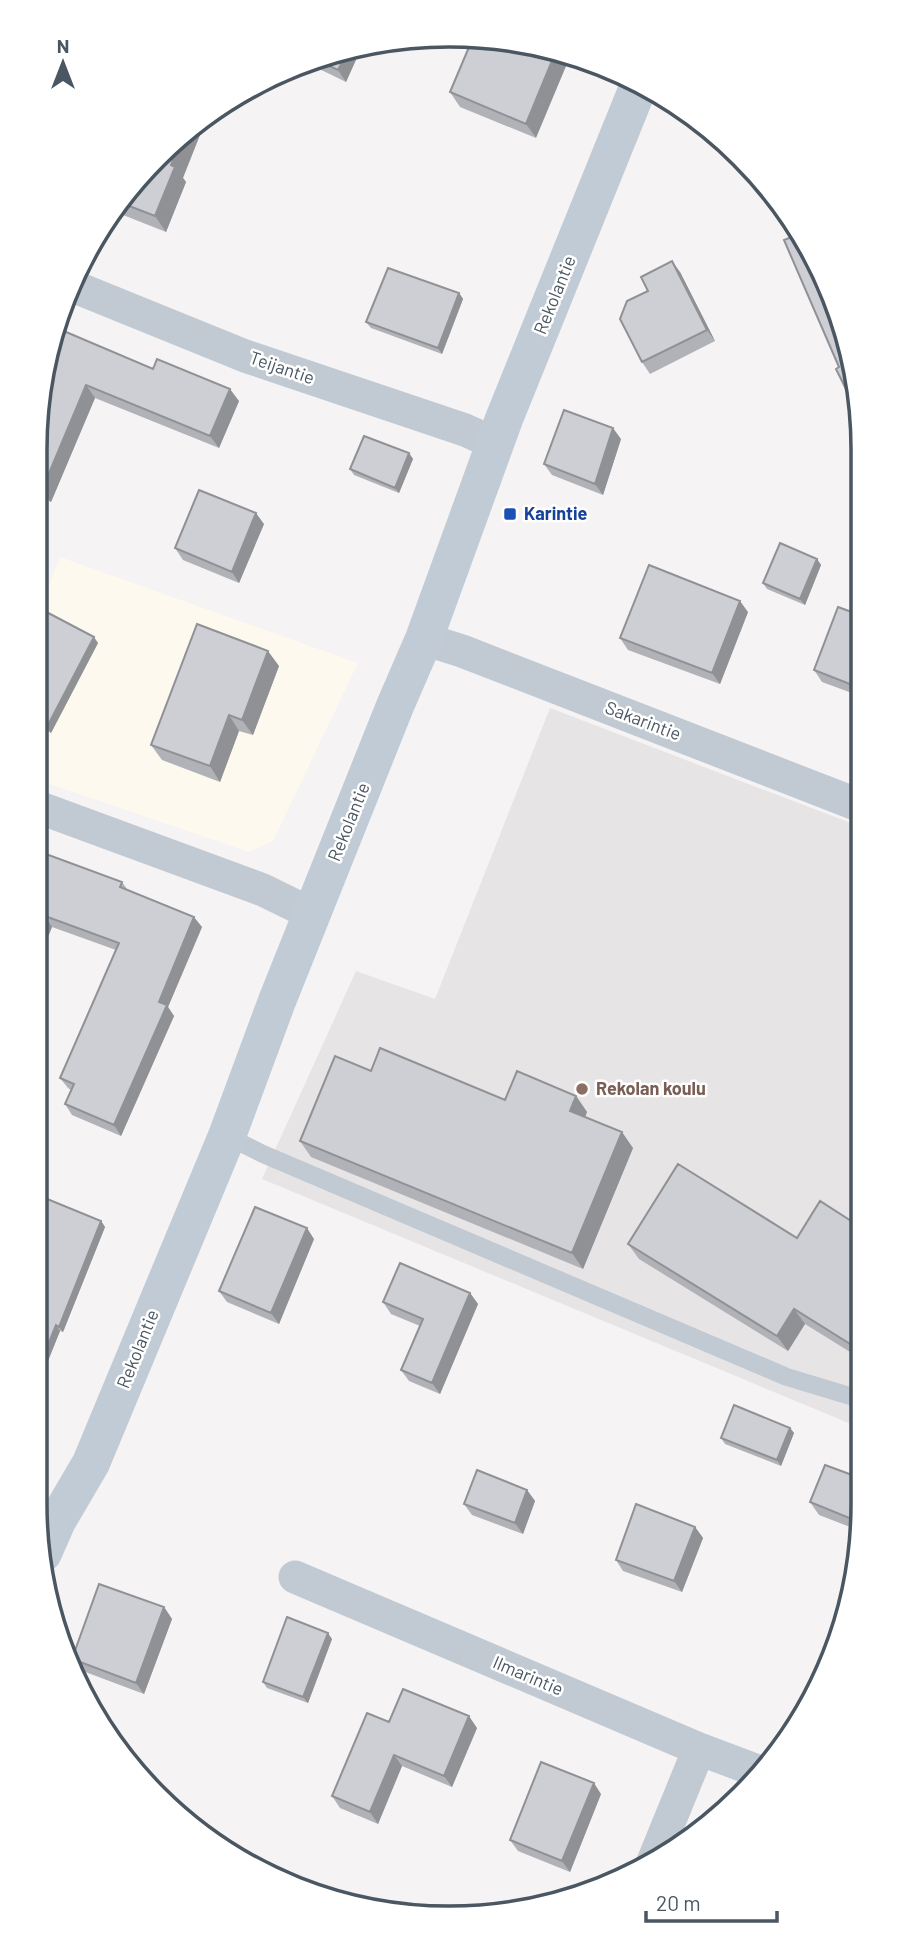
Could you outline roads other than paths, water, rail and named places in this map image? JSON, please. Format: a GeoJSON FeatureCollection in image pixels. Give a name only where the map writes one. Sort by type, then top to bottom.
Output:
{"type":"FeatureCollection","features":[{"type":"Feature","properties":{"kind":"main road","name":"Rekolantie"},"geometry":{"type":"LineString","coordinates":[[48,1526],[91,1463],[227,1136],[636,93]]}},
{"type":"Feature","properties":{"kind":"street","name":"Teijantie"},"geometry":{"type":"LineString","coordinates":[[81,289],[245,356],[465,430],[496,444]]}},
{"type":"Feature","properties":{"kind":"street","name":"Sakarintie"},"geometry":{"type":"LineString","coordinates":[[424,639],[462,651],[851,802]]}},
{"type":"Feature","properties":{"kind":"street"},"geometry":{"type":"LineString","coordinates":[[47,810],[263,890],[312,914]]}},
{"type":"Feature","properties":{"kind":"street","name":"Ilmarintie"},"geometry":{"type":"LineString","coordinates":[[295,1577],[751,1769]]}},
{"type":"Feature","properties":{"kind":"street"},"geometry":{"type":"LineString","coordinates":[[659,1846],[699,1749]]}},
{"type":"Feature","properties":{"kind":"lane"},"geometry":{"type":"LineString","coordinates":[[227,1136],[263,1154],[787,1377],[851,1396]]}},
{"type":"Feature","properties":{"kind":"place","name":"Karintie"},"geometry":{"type":"Point","coordinates":[510,514]}},
{"type":"Feature","properties":{"kind":"place","name":"Rekolan koulu"},"geometry":{"type":"Point","coordinates":[582,1089]}}]}
